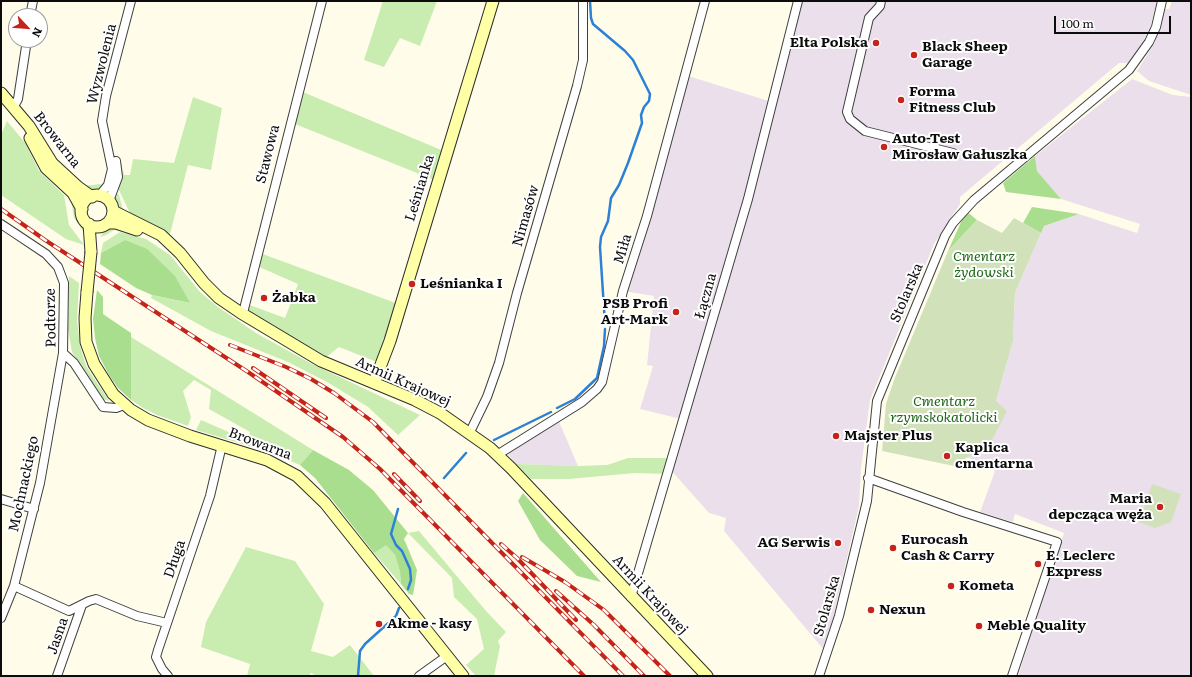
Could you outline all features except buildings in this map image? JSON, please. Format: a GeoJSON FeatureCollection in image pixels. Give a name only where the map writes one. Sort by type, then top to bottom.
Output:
{"type":"FeatureCollection","features":[{"type":"Feature","properties":{"kind":"street","name":"Wyzwolenia"},"geometry":{"type":"LineString","coordinates":[[103,201],[116,183],[118,171],[113,152],[104,133],[102,121],[106,96],[132,1]]}},
{"type":"Feature","properties":{"kind":"street","name":"Stawowa"},"geometry":{"type":"LineString","coordinates":[[241,313],[244,309],[322,1]]}},
{"type":"Feature","properties":{"kind":"street","name":"Leśnianka"},"geometry":{"type":"LineString","coordinates":[[374,384],[390,341],[493,1]]}},
{"type":"Feature","properties":{"kind":"street","name":"Nimasów"},"geometry":{"type":"LineString","coordinates":[[470,432],[487,397],[499,363],[517,293],[578,86],[583,60],[583,1]]}},
{"type":"Feature","properties":{"kind":"street","name":"Miła"},"geometry":{"type":"LineString","coordinates":[[497,455],[582,402],[597,389],[602,382],[624,291],[647,216],[705,1]]}},
{"type":"Feature","properties":{"kind":"street","name":"Łączna"},"geometry":{"type":"LineString","coordinates":[[631,597],[748,199],[798,1]]}},
{"type":"Feature","properties":{"kind":"street"},"geometry":{"type":"LineString","coordinates":[[881,1],[880,6],[869,18],[847,112],[850,119],[865,131],[953,152]]}},
{"type":"Feature","properties":{"kind":"street","name":"Stolarska"},"geometry":{"type":"LineString","coordinates":[[819,676],[844,596],[867,501],[868,478],[877,401],[946,236],[953,223],[974,200],[1129,70],[1149,42],[1156,27],[1162,1]]}},
{"type":"Feature","properties":{"kind":"street"},"geometry":{"type":"LineString","coordinates":[[16,111],[26,48]]}},
{"type":"Feature","properties":{"kind":"street","name":"Browarna"},"geometry":{"type":"LineString","coordinates":[[1,93],[29,126],[52,163],[78,187],[103,201]]}},
{"type":"Feature","properties":{"kind":"street","name":"Browarna"},"geometry":{"type":"LineString","coordinates":[[16,111],[43,163],[54,177],[73,194],[82,209],[83,218],[98,225],[91,252],[85,332],[89,352],[100,375],[113,394],[124,405],[140,416],[157,424],[280,465],[309,486],[463,676]]}},
{"type":"Feature","properties":{"kind":"street","name":"Armii Krajowej"},"geometry":{"type":"LineString","coordinates":[[103,201],[161,236],[180,253],[204,283],[219,298],[241,313],[321,361],[426,406],[470,432],[497,455],[707,676]]}},
{"type":"Feature","properties":{"kind":"street"},"geometry":{"type":"LineString","coordinates":[[82,209],[85,202],[103,201],[98,225]]}},
{"type":"Feature","properties":{"kind":"street","name":"Armii Krajowej"},"geometry":{"type":"LineString","coordinates":[[98,225],[116,223],[139,230],[169,243]]}},
{"type":"Feature","properties":{"kind":"street","name":"Podtorze"},"geometry":{"type":"LineString","coordinates":[[1,224],[46,254],[60,270],[64,283],[63,353],[74,363],[103,407],[116,408],[124,405]]}},
{"type":"Feature","properties":{"kind":"street","name":"Mochnackiego"},"geometry":{"type":"LineString","coordinates":[[1,618],[14,586],[34,509],[63,353]]}},
{"type":"Feature","properties":{"kind":"street","name":"Długa"},"geometry":{"type":"LineString","coordinates":[[168,676],[162,669],[156,657],[210,496],[222,445]]}},
{"type":"Feature","properties":{"kind":"street"},"geometry":{"type":"LineString","coordinates":[[868,478],[963,512],[1057,542],[1012,676]]}},
{"type":"Feature","properties":{"kind":"street"},"geometry":{"type":"LineString","coordinates":[[1,499],[34,509]]}},
{"type":"Feature","properties":{"kind":"street"},"geometry":{"type":"LineString","coordinates":[[14,586],[70,611],[96,599],[137,616],[167,623]]}},
{"type":"Feature","properties":{"kind":"street","name":"Jasna"},"geometry":{"type":"LineString","coordinates":[[57,676],[82,605]]}},
{"type":"Feature","properties":{"kind":"street"},"geometry":{"type":"LineString","coordinates":[[418,676],[447,656]]}},
{"type":"Feature","properties":{"kind":"shaded area"},"geometry":{"type":"Polygon","coordinates":[[[796,1],[1157,1],[1150,28],[1142,43],[1128,63],[1119,63],[960,197],[960,204],[934,244],[870,400],[861,468],[859,506],[832,623],[824,650],[724,531],[726,518],[709,513],[669,468],[681,419],[640,409],[653,366],[647,365],[654,296],[623,291],[685,75],[772,102],[796,1]]]}},
{"type":"Feature","properties":{"kind":"shaded area"},"geometry":{"type":"Polygon","coordinates":[[[1172,1],[1191,1],[1191,95],[1149,81],[1137,71],[1154,44],[1165,9],[1169,9],[1172,1]]]}},
{"type":"Feature","properties":{"kind":"shaded area"},"geometry":{"type":"Polygon","coordinates":[[[1132,79],[1173,95],[1191,97],[1191,676],[1018,676],[1064,533],[1015,514],[1013,522],[980,512],[995,471],[967,457],[991,442],[996,401],[1013,341],[1015,293],[1044,226],[1079,214],[1137,233],[1140,224],[1061,199],[1037,171],[1035,156],[1132,79]]]}},
{"type":"Feature","properties":{"kind":"shaded area"},"geometry":{"type":"Polygon","coordinates":[[[558,419],[578,466],[516,464],[506,452],[558,419]]]}},
{"type":"Feature","properties":{"kind":"green space"},"geometry":{"type":"Polygon","coordinates":[[[383,1],[437,1],[420,46],[400,38],[384,67],[364,60],[383,1]]]}},
{"type":"Feature","properties":{"kind":"green space"},"geometry":{"type":"Polygon","coordinates":[[[298,90],[446,152],[437,181],[290,122],[298,90]]]}},
{"type":"Feature","properties":{"kind":"green space"},"geometry":{"type":"Polygon","coordinates":[[[193,97],[222,108],[211,170],[188,165],[170,234],[130,213],[118,188],[120,158],[124,175],[130,175],[133,159],[174,163],[193,97]]]}},
{"type":"Feature","properties":{"kind":"green space"},"geometry":{"type":"Polygon","coordinates":[[[7,121],[26,144],[39,171],[64,195],[69,225],[84,245],[66,239],[1,195],[1,135],[7,121]]]}},
{"type":"Feature","properties":{"kind":"green space"},"geometry":{"type":"Polygon","coordinates":[[[1035,156],[1037,171],[1061,199],[1006,192],[1003,183],[1035,156]]]}},
{"type":"Feature","properties":{"kind":"green space"},"geometry":{"type":"Polygon","coordinates":[[[100,184],[104,186],[94,192],[84,186],[100,184]]]}},
{"type":"Feature","properties":{"kind":"green space"},"geometry":{"type":"Polygon","coordinates":[[[115,192],[119,195],[124,214],[115,207],[113,200],[115,192]]]}},
{"type":"Feature","properties":{"kind":"green space"},"geometry":{"type":"Polygon","coordinates":[[[71,200],[77,207],[78,217],[85,226],[85,234],[74,218],[71,200]]]}},
{"type":"Feature","properties":{"kind":"green space"},"geometry":{"type":"Polygon","coordinates":[[[1032,207],[1079,214],[1044,226],[1041,233],[1023,223],[1032,207]]]}},
{"type":"Feature","properties":{"kind":"green space"},"geometry":{"type":"Polygon","coordinates":[[[966,211],[977,220],[948,251],[966,211]]]}},
{"type":"Feature","properties":{"kind":"green space","name":"Cmentarz rzymskokatolicki"},"geometry":{"type":"Polygon","coordinates":[[[1014,218],[1041,233],[1015,293],[1013,341],[996,401],[1007,411],[991,442],[954,466],[882,451],[886,404],[894,380],[948,251],[977,220],[1002,233],[1014,218]]]}},
{"type":"Feature","properties":{"kind":"green space"},"geometry":{"type":"Polygon","coordinates":[[[110,227],[119,227],[100,237],[106,229],[110,227]]]}},
{"type":"Feature","properties":{"kind":"green space"},"geometry":{"type":"Polygon","coordinates":[[[120,232],[146,239],[170,255],[200,292],[218,307],[256,333],[310,363],[420,415],[398,435],[368,407],[327,382],[288,362],[211,331],[151,298],[152,295],[189,303],[125,240],[101,253],[103,243],[120,232]]]}},
{"type":"Feature","properties":{"kind":"green space"},"geometry":{"type":"Polygon","coordinates":[[[125,240],[147,249],[175,276],[190,303],[152,295],[136,288],[100,264],[101,253],[125,240]]]}},
{"type":"Feature","properties":{"kind":"green space"},"geometry":{"type":"Polygon","coordinates":[[[260,253],[401,305],[382,364],[339,347],[321,361],[241,313],[247,304],[285,318],[298,284],[257,266],[260,253]]]}},
{"type":"Feature","properties":{"kind":"green space"},"geometry":{"type":"Polygon","coordinates":[[[69,276],[79,283],[77,320],[80,346],[86,366],[109,401],[103,399],[72,352],[68,329],[69,276]]]}},
{"type":"Feature","properties":{"kind":"green space"},"geometry":{"type":"Polygon","coordinates":[[[97,290],[103,297],[103,314],[131,333],[131,400],[118,388],[99,356],[93,319],[97,290]]]}},
{"type":"Feature","properties":{"kind":"green space"},"geometry":{"type":"Polygon","coordinates":[[[131,337],[313,450],[300,465],[272,453],[196,430],[201,420],[240,437],[249,435],[250,432],[209,409],[211,390],[194,380],[183,391],[191,417],[188,426],[157,415],[143,408],[131,400],[131,337]]]}},
{"type":"Feature","properties":{"kind":"green space"},"geometry":{"type":"Polygon","coordinates":[[[313,450],[349,470],[373,490],[408,533],[404,539],[417,570],[413,595],[409,594],[401,584],[400,572],[395,555],[386,545],[374,553],[315,478],[300,465],[313,450]]]}},
{"type":"Feature","properties":{"kind":"green space"},"geometry":{"type":"Polygon","coordinates":[[[628,458],[672,458],[667,474],[635,473],[569,479],[531,479],[516,464],[578,466],[607,465],[628,458]]]}},
{"type":"Feature","properties":{"kind":"green space"},"geometry":{"type":"Polygon","coordinates":[[[1152,484],[1181,494],[1171,522],[1155,528],[1139,522],[1152,484]]]}},
{"type":"Feature","properties":{"kind":"green space"},"geometry":{"type":"Polygon","coordinates":[[[523,493],[601,582],[577,576],[540,540],[518,501],[523,493]]]}},
{"type":"Feature","properties":{"kind":"green space"},"geometry":{"type":"Polygon","coordinates":[[[419,531],[486,611],[506,632],[498,641],[500,646],[494,676],[476,676],[466,665],[484,649],[477,619],[454,597],[452,578],[408,533],[419,531]]]}},
{"type":"Feature","properties":{"kind":"green space"},"geometry":{"type":"Polygon","coordinates":[[[386,544],[395,555],[400,572],[401,584],[374,553],[386,544]]]}},
{"type":"Feature","properties":{"kind":"green space"},"geometry":{"type":"Polygon","coordinates":[[[246,547],[295,561],[324,604],[311,651],[333,657],[350,645],[374,676],[317,676],[311,673],[309,676],[247,676],[250,664],[201,647],[206,622],[246,547]]]}},
{"type":"Feature","properties":{"kind":"waterway"},"geometry":{"type":"LineString","coordinates":[[590,1],[591,18],[593,24],[625,51],[633,60],[650,94],[649,101],[644,107],[641,115],[642,123],[628,163],[619,185],[611,198],[608,221],[601,237],[600,247],[605,324]]}},
{"type":"Feature","properties":{"kind":"waterway"},"geometry":{"type":"LineString","coordinates":[[557,408],[575,399],[597,378],[604,346],[605,329]]}},
{"type":"Feature","properties":{"kind":"waterway"},"geometry":{"type":"LineString","coordinates":[[494,440],[551,412]]}},
{"type":"Feature","properties":{"kind":"waterway"},"geometry":{"type":"LineString","coordinates":[[444,478],[466,453]]}},
{"type":"Feature","properties":{"kind":"waterway"},"geometry":{"type":"LineString","coordinates":[[398,509],[391,534],[396,545],[402,551],[410,569],[411,580],[408,589]]}},
{"type":"Feature","properties":{"kind":"waterway"},"geometry":{"type":"LineString","coordinates":[[358,676],[360,651],[365,644],[396,616],[399,608]]}},
{"type":"Feature","properties":{"kind":"railway"},"geometry":{"type":"LineString","coordinates":[[1,209],[45,240],[248,372],[343,437],[380,469],[584,676]]}},
{"type":"Feature","properties":{"kind":"railway"},"geometry":{"type":"LineString","coordinates":[[230,345],[286,367],[311,379],[334,393],[373,422],[623,676]]}},
{"type":"Feature","properties":{"kind":"railway"},"geometry":{"type":"LineString","coordinates":[[253,368],[326,418]]}},
{"type":"Feature","properties":{"kind":"railway"},"geometry":{"type":"LineString","coordinates":[[394,474],[420,501]]}},
{"type":"Feature","properties":{"kind":"railway"},"geometry":{"type":"LineString","coordinates":[[501,544],[517,558],[576,620]]}},
{"type":"Feature","properties":{"kind":"railway"},"geometry":{"type":"LineString","coordinates":[[522,557],[565,582],[604,610],[670,676]]}},
{"type":"Feature","properties":{"kind":"railway"},"geometry":{"type":"LineString","coordinates":[[556,591],[594,625],[644,676]]}},
{"type":"Feature","properties":{"kind":"place","name":"Elta Polska"},"geometry":{"type":"Point","coordinates":[876,43]}},
{"type":"Feature","properties":{"kind":"place","name":"Black Sheep Garage"},"geometry":{"type":"Point","coordinates":[914,55]}},
{"type":"Feature","properties":{"kind":"place","name":"Forma Fitness Club"},"geometry":{"type":"Point","coordinates":[901,100]}},
{"type":"Feature","properties":{"kind":"place","name":"Auto-Test Mirosław Gałuszka"},"geometry":{"type":"Point","coordinates":[884,147]}},
{"type":"Feature","properties":{"kind":"place","name":"Leśnianka I"},"geometry":{"type":"Point","coordinates":[412,284]}},
{"type":"Feature","properties":{"kind":"place","name":"Żabka"},"geometry":{"type":"Point","coordinates":[264,298]}},
{"type":"Feature","properties":{"kind":"place","name":"PSB Profi Art-Mark"},"geometry":{"type":"Point","coordinates":[676,312]}},
{"type":"Feature","properties":{"kind":"place","name":"Majster Plus"},"geometry":{"type":"Point","coordinates":[836,436]}},
{"type":"Feature","properties":{"kind":"place","name":"Kaplica cmentarna"},"geometry":{"type":"Point","coordinates":[947,456]}},
{"type":"Feature","properties":{"kind":"place","name":"Maria depcząca węża"},"geometry":{"type":"Point","coordinates":[1160,507]}},
{"type":"Feature","properties":{"kind":"place","name":"AG Serwis"},"geometry":{"type":"Point","coordinates":[838,543]}},
{"type":"Feature","properties":{"kind":"place","name":"Eurocash Cash & Carry"},"geometry":{"type":"Point","coordinates":[893,548]}},
{"type":"Feature","properties":{"kind":"place","name":"E. Leclerc Express"},"geometry":{"type":"Point","coordinates":[1038,564]}},
{"type":"Feature","properties":{"kind":"place","name":"Kometa"},"geometry":{"type":"Point","coordinates":[951,586]}},
{"type":"Feature","properties":{"kind":"place","name":"Nexun"},"geometry":{"type":"Point","coordinates":[871,610]}},
{"type":"Feature","properties":{"kind":"place","name":"Akme - kasy"},"geometry":{"type":"Point","coordinates":[379,624]}},
{"type":"Feature","properties":{"kind":"place","name":"Meble Quality"},"geometry":{"type":"Point","coordinates":[979,626]}},
{"type":"Feature","properties":{"kind":"park label","name":"Cmentarz żydowski"},"geometry":{"type":"Point","coordinates":[984,266]}}]}
